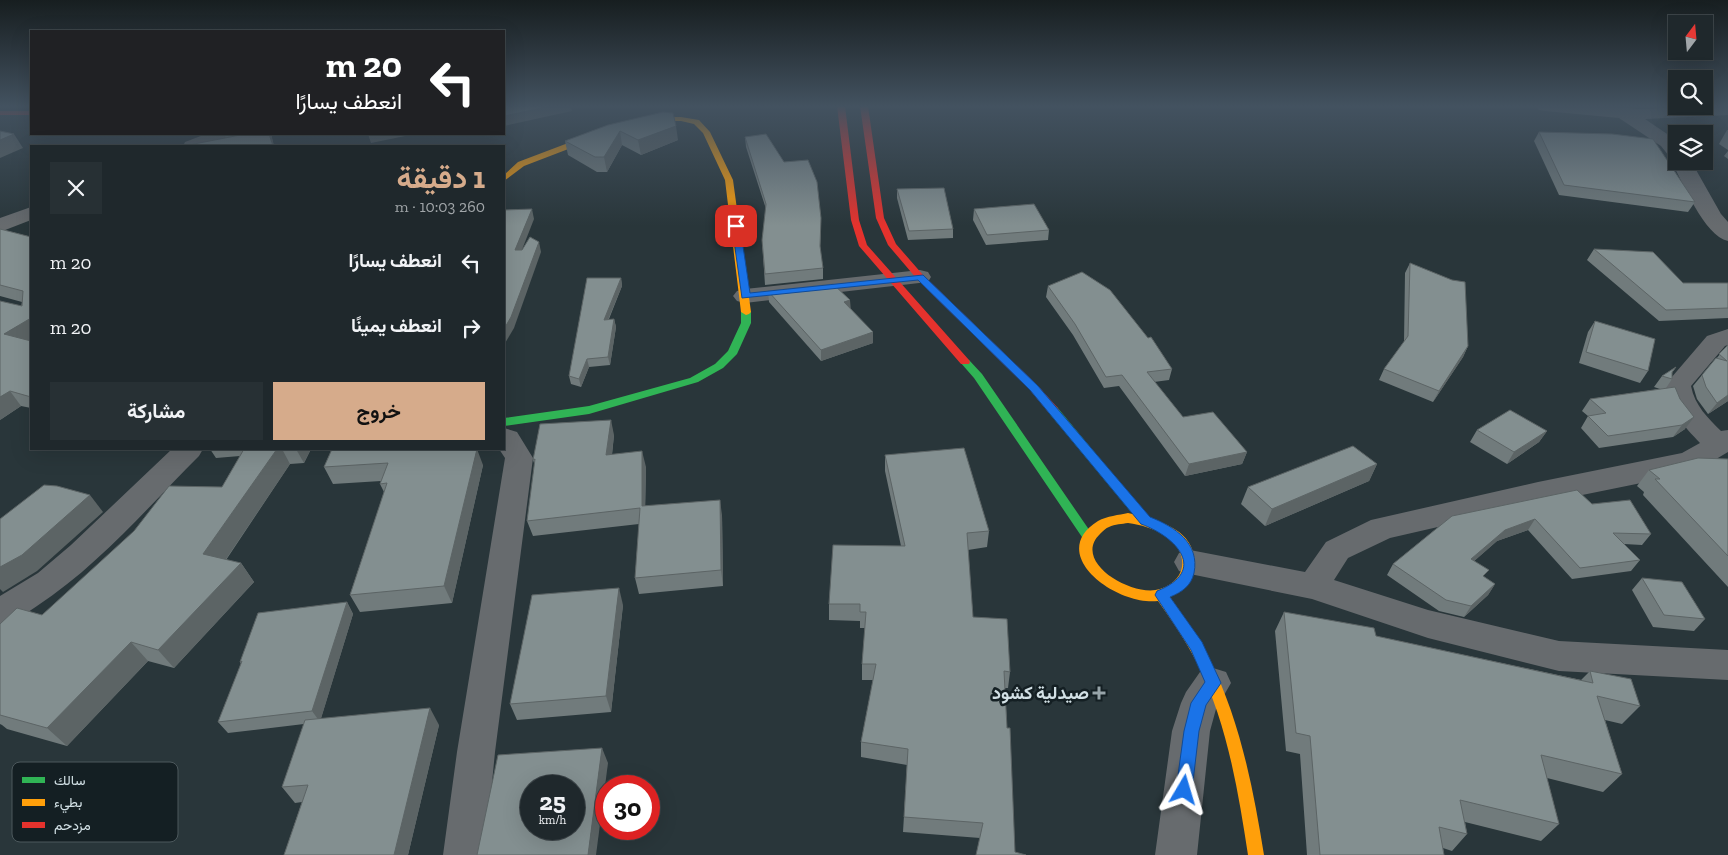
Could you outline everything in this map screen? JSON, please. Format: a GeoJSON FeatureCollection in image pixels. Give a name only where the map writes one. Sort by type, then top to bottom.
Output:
{"type":"FeatureCollection","features":[{"type":"Feature","properties":{"kind":"main road"},"geometry":{"type":"LineString","coordinates":[[505,178],[521,164],[569,146]]}},
{"type":"Feature","properties":{"kind":"main road"},"geometry":{"type":"LineString","coordinates":[[505,422],[589,410],[694,380],[719,366],[733,352],[746,323],[745,296],[729,180],[713,146]]}},
{"type":"Feature","properties":{"kind":"main road"},"geometry":{"type":"LineString","coordinates":[[846,146],[855,220],[863,246],[891,280],[978,376],[1088,537]]}},
{"type":"Feature","properties":{"kind":"main road"},"geometry":{"type":"LineString","coordinates":[[868,146],[880,218],[892,245],[920,277],[1034,388],[1146,521]]}},
{"type":"Feature","properties":{"kind":"main road"},"geometry":{"type":"LineString","coordinates":[[1128,518],[1146,521],[1160,526],[1175,536],[1185,548],[1190,562],[1186,579],[1176,589],[1162,595],[1130,594],[1112,587],[1098,576],[1089,563],[1085,549],[1088,537],[1098,526],[1111,520],[1128,518]]}},
{"type":"Feature","properties":{"kind":"main road"},"geometry":{"type":"LineString","coordinates":[[1162,595],[1197,646],[1232,732],[1248,802],[1256,855]]}},
{"type":"Feature","properties":{"kind":"street"},"geometry":{"type":"LineString","coordinates":[[1686,170],[1712,217],[1728,235]]}},
{"type":"Feature","properties":{"kind":"street"},"geometry":{"type":"LineString","coordinates":[[0,226],[30,213]]}},
{"type":"Feature","properties":{"kind":"street"},"geometry":{"type":"LineString","coordinates":[[745,296],[920,277]]}},
{"type":"Feature","properties":{"kind":"street"},"geometry":{"type":"LineString","coordinates":[[1313,586],[1337,550],[1382,528],[1538,493],[1664,468],[1690,461],[1723,442],[1685,408],[1678,397],[1678,385],[1716,341],[1728,336]]}},
{"type":"Feature","properties":{"kind":"street"},"geometry":{"type":"LineString","coordinates":[[464,855],[476,752],[519,458],[508,439],[505,438]]}},
{"type":"Feature","properties":{"kind":"street"},"geometry":{"type":"LineString","coordinates":[[0,613],[49,582],[82,554],[188,450]]}},
{"type":"Feature","properties":{"kind":"street"},"geometry":{"type":"LineString","coordinates":[[1190,562],[1313,586],[1428,624],[1559,656],[1728,665]]}},
{"type":"Feature","properties":{"kind":"street"},"geometry":{"type":"LineString","coordinates":[[1176,855],[1192,731],[1199,703],[1213,683]]}},
{"type":"Feature","properties":{"kind":"building"},"geometry":{"type":"Polygon","coordinates":[[[574,146],[611,146],[604,157],[595,157],[574,146]]]}},
{"type":"Feature","properties":{"kind":"building"},"geometry":{"type":"Polygon","coordinates":[[[748,146],[774,146],[784,162],[808,160],[817,182],[823,268],[765,274],[762,240],[766,204],[748,146]]]}},
{"type":"Feature","properties":{"kind":"building"},"geometry":{"type":"Polygon","coordinates":[[[1546,146],[1658,146],[1668,162],[1668,170],[1674,170],[1695,202],[1564,185],[1546,146]]]}},
{"type":"Feature","properties":{"kind":"building"},"geometry":{"type":"Polygon","coordinates":[[[944,188],[953,229],[909,231],[897,189],[944,188]]]}},
{"type":"Feature","properties":{"kind":"building"},"geometry":{"type":"Polygon","coordinates":[[[1034,204],[1049,230],[987,235],[974,209],[1034,204]]]}},
{"type":"Feature","properties":{"kind":"building"},"geometry":{"type":"Polygon","coordinates":[[[532,209],[515,250],[522,250],[530,237],[539,242],[511,317],[505,327],[505,210],[532,209]]]}},
{"type":"Feature","properties":{"kind":"building"},"geometry":{"type":"Polygon","coordinates":[[[0,229],[30,237],[30,319],[4,334],[30,341],[30,397],[10,391],[0,397],[0,301],[22,306],[23,291],[0,285],[0,229]]]}},
{"type":"Feature","properties":{"kind":"building"},"geometry":{"type":"Polygon","coordinates":[[[1594,249],[1653,252],[1683,283],[1728,283],[1728,308],[1666,310],[1594,249]]]}},
{"type":"Feature","properties":{"kind":"building"},"geometry":{"type":"Polygon","coordinates":[[[1410,263],[1452,280],[1465,282],[1468,346],[1439,391],[1384,369],[1408,336],[1410,263]]]}},
{"type":"Feature","properties":{"kind":"building"},"geometry":{"type":"Polygon","coordinates":[[[1082,272],[1110,290],[1148,338],[1151,337],[1172,369],[1147,372],[1183,417],[1213,412],[1247,452],[1189,464],[1122,375],[1106,377],[1075,324],[1048,286],[1082,272]]]}},
{"type":"Feature","properties":{"kind":"building"},"geometry":{"type":"Polygon","coordinates":[[[587,278],[621,278],[604,320],[614,319],[608,357],[587,359],[579,379],[569,376],[587,278]]]}},
{"type":"Feature","properties":{"kind":"building"},"geometry":{"type":"Polygon","coordinates":[[[833,284],[850,300],[844,302],[873,332],[821,350],[768,291],[833,284]]]}},
{"type":"Feature","properties":{"kind":"building"},"geometry":{"type":"Polygon","coordinates":[[[1595,321],[1655,339],[1648,371],[1586,352],[1595,321]]]}},
{"type":"Feature","properties":{"kind":"building"},"geometry":{"type":"Polygon","coordinates":[[[1728,345],[1728,395],[1717,403],[1706,387],[1702,375],[1716,358],[1727,361],[1719,354],[1728,345]]]}},
{"type":"Feature","properties":{"kind":"building"},"geometry":{"type":"Polygon","coordinates":[[[1676,367],[1672,372],[1672,379],[1662,376],[1676,367]]]}},
{"type":"Feature","properties":{"kind":"building"},"geometry":{"type":"Polygon","coordinates":[[[1675,387],[1680,399],[1694,417],[1682,425],[1608,436],[1588,416],[1606,413],[1590,399],[1675,387]]]}},
{"type":"Feature","properties":{"kind":"building"},"geometry":{"type":"Polygon","coordinates":[[[1510,410],[1547,431],[1514,452],[1477,430],[1510,410]]]}},
{"type":"Feature","properties":{"kind":"building"},"geometry":{"type":"Polygon","coordinates":[[[611,420],[606,455],[642,451],[642,506],[720,500],[721,570],[635,578],[640,508],[527,521],[535,459],[533,460],[540,424],[611,420]]]}},
{"type":"Feature","properties":{"kind":"building"},"geometry":{"type":"Polygon","coordinates":[[[1353,446],[1377,464],[1272,509],[1248,487],[1353,446]]]}},
{"type":"Feature","properties":{"kind":"building"},"geometry":{"type":"Polygon","coordinates":[[[964,448],[989,531],[967,533],[973,617],[1007,619],[1010,672],[1004,671],[1007,728],[1010,728],[1015,852],[1026,855],[976,855],[983,823],[904,817],[908,749],[861,742],[876,664],[862,664],[866,612],[860,612],[860,604],[829,604],[833,545],[905,546],[885,455],[964,448]]]}},
{"type":"Feature","properties":{"kind":"building"},"geometry":{"type":"Polygon","coordinates":[[[243,450],[276,450],[203,554],[241,563],[158,650],[131,642],[47,728],[0,715],[0,624],[17,608],[42,615],[134,531],[169,486],[222,487],[243,450]]]}},
{"type":"Feature","properties":{"kind":"building"},"geometry":{"type":"Polygon","coordinates":[[[332,450],[477,450],[444,586],[350,595],[387,483],[380,484],[388,463],[324,467],[332,450]]]}},
{"type":"Feature","properties":{"kind":"building"},"geometry":{"type":"Polygon","coordinates":[[[1698,458],[1728,459],[1728,556],[1655,479],[1660,479],[1649,470],[1698,458]]]}},
{"type":"Feature","properties":{"kind":"building"},"geometry":{"type":"Polygon","coordinates":[[[44,485],[57,486],[90,495],[22,555],[0,567],[0,519],[44,485]]]}},
{"type":"Feature","properties":{"kind":"building"},"geometry":{"type":"Polygon","coordinates":[[[1577,490],[1592,504],[1630,500],[1651,534],[1613,533],[1640,560],[1580,568],[1535,519],[1505,530],[1471,559],[1489,570],[1483,576],[1495,584],[1471,606],[1446,600],[1393,564],[1452,516],[1577,490]]]}},
{"type":"Feature","properties":{"kind":"building"},"geometry":{"type":"Polygon","coordinates":[[[1642,578],[1682,582],[1705,619],[1664,615],[1642,578]]]}},
{"type":"Feature","properties":{"kind":"building"},"geometry":{"type":"Polygon","coordinates":[[[619,588],[606,696],[510,704],[532,595],[619,588]]]}},
{"type":"Feature","properties":{"kind":"building"},"geometry":{"type":"Polygon","coordinates":[[[347,602],[312,711],[218,722],[242,661],[240,662],[258,613],[347,602]]]}},
{"type":"Feature","properties":{"kind":"building"},"geometry":{"type":"Polygon","coordinates":[[[1284,612],[1374,628],[1376,636],[1593,683],[1590,671],[1631,679],[1640,706],[1597,696],[1622,774],[1541,755],[1559,824],[1460,800],[1467,834],[1439,827],[1444,855],[1320,855],[1310,736],[1296,733],[1284,612]]]}},
{"type":"Feature","properties":{"kind":"building"},"geometry":{"type":"Polygon","coordinates":[[[430,708],[394,855],[284,855],[308,785],[282,787],[305,720],[430,708]]]}},
{"type":"Feature","properties":{"kind":"building"},"geometry":{"type":"Polygon","coordinates":[[[602,748],[598,775],[595,775],[595,802],[588,855],[477,855],[498,755],[602,748]]]}},
{"type":"Feature","properties":{"kind":"traffic: fast"},"geometry":{"type":"LineString","coordinates":[[505,422],[589,410],[694,380],[719,366],[733,352],[746,323],[746,312]]}},
{"type":"Feature","properties":{"kind":"traffic: fast"},"geometry":{"type":"LineString","coordinates":[[965,362],[978,376],[1088,537]]}},
{"type":"Feature","properties":{"kind":"traffic: fast"},"geometry":{"type":"LineString","coordinates":[[1053,410],[1145,521]]}},
{"type":"Feature","properties":{"kind":"traffic: slow"},"geometry":{"type":"LineString","coordinates":[[505,178],[521,164],[569,146]]}},
{"type":"Feature","properties":{"kind":"traffic: slow"},"geometry":{"type":"LineString","coordinates":[[713,146],[729,180],[746,312]]}},
{"type":"Feature","properties":{"kind":"traffic: slow"},"geometry":{"type":"LineString","coordinates":[[1128,518],[1159,526],[1177,537],[1183,545],[1188,554],[1189,565],[1184,579],[1174,590],[1157,596],[1138,595],[1119,589],[1103,578],[1091,566],[1086,551],[1089,537],[1102,525],[1128,518]]}},
{"type":"Feature","properties":{"kind":"traffic: slow"},"geometry":{"type":"LineString","coordinates":[[1162,595],[1198,650],[1217,692],[1238,761],[1256,855]]}},
{"type":"Feature","properties":{"kind":"traffic: jam"},"geometry":{"type":"LineString","coordinates":[[846,146],[855,220],[863,246],[965,362]]}},
{"type":"Feature","properties":{"kind":"traffic: jam"},"geometry":{"type":"LineString","coordinates":[[870,146],[880,218],[892,245],[920,277],[1034,388],[1053,410]]}},
{"type":"Feature","properties":{"kind":"place","name":"صيدلية كشود"},"geometry":{"type":"Point","coordinates":[1099,693]}},
{"type":"Feature","properties":{"kind":"route"},"geometry":{"type":"LineString","coordinates":[[736,226],[745,296],[920,277],[1034,388],[1146,521],[1160,526],[1175,536],[1185,548],[1190,562],[1186,579],[1176,589],[1162,595],[1197,646],[1213,683],[1199,703],[1192,731],[1184,790]]}}]}
